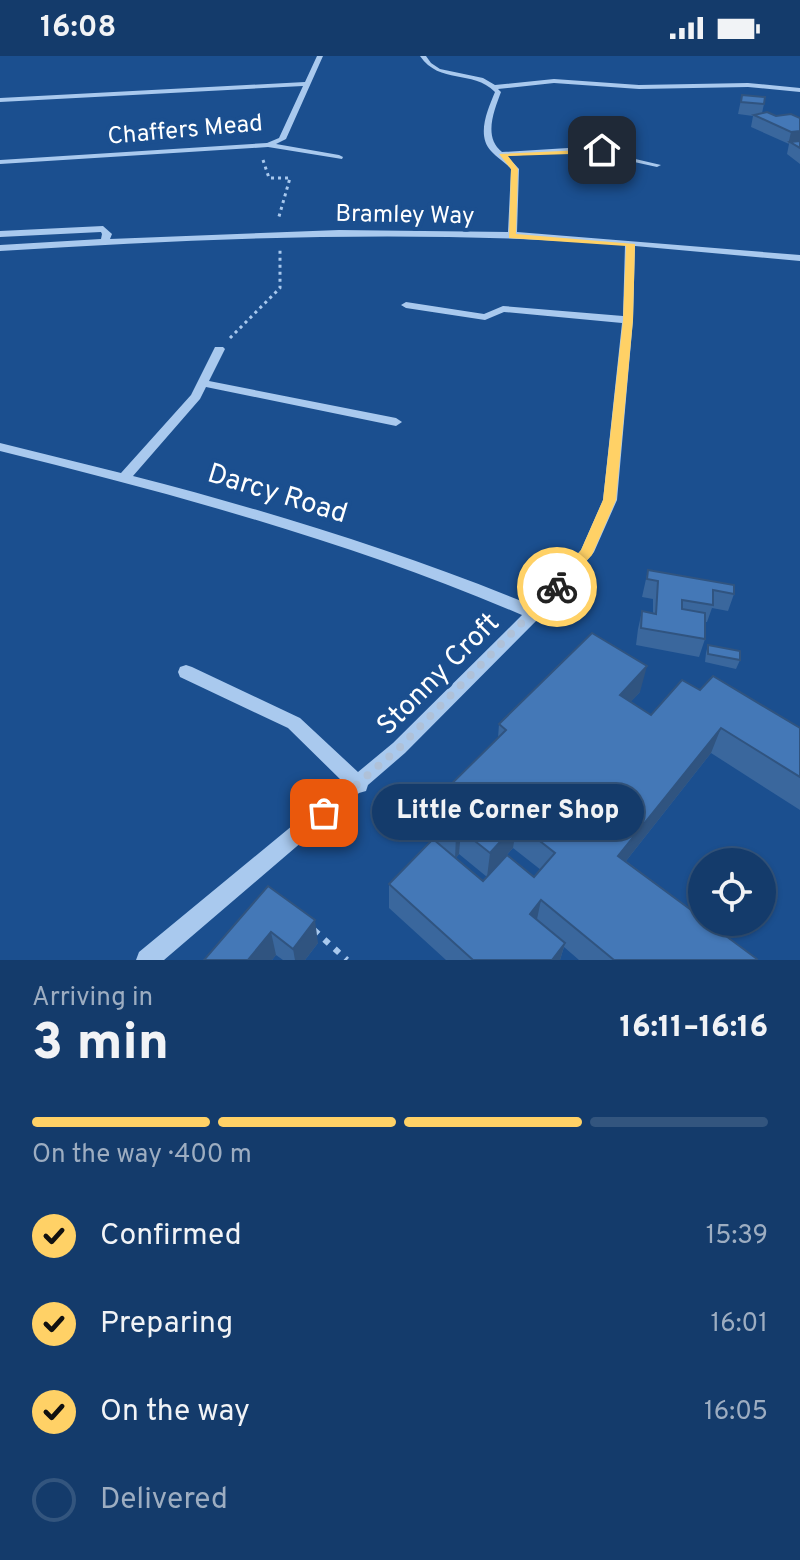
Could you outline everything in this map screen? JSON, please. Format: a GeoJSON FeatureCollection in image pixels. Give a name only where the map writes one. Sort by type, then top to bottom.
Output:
{"type":"FeatureCollection","features":[{"type":"Feature","properties":{"kind":"street","name":"Chaffers Mead"},"geometry":{"type":"LineString","coordinates":[[0,162],[263,146],[282,139],[320,56]]}},
{"type":"Feature","properties":{"kind":"street"},"geometry":{"type":"LineString","coordinates":[[423,56],[427,65],[438,71],[482,80],[498,92],[487,138],[491,147],[503,154],[515,169],[512,236]]}},
{"type":"Feature","properties":{"kind":"street"},"geometry":{"type":"LineString","coordinates":[[723,56],[739,59]]}},
{"type":"Feature","properties":{"kind":"street"},"geometry":{"type":"LineString","coordinates":[[495,87],[554,81],[639,87],[748,85],[800,90]]}},
{"type":"Feature","properties":{"kind":"street"},"geometry":{"type":"LineString","coordinates":[[0,100],[308,84]]}},
{"type":"Feature","properties":{"kind":"street"},"geometry":{"type":"LineString","coordinates":[[263,146],[339,157]]}},
{"type":"Feature","properties":{"kind":"street"},"geometry":{"type":"LineString","coordinates":[[503,154],[602,150],[657,165]]}},
{"type":"Feature","properties":{"kind":"street","name":"Bramley Way"},"geometry":{"type":"LineString","coordinates":[[0,234],[103,229],[107,234],[105,241]]}},
{"type":"Feature","properties":{"kind":"street","name":"Bramley Way"},"geometry":{"type":"LineString","coordinates":[[0,248],[105,241],[391,231],[512,236],[800,258]]}},
{"type":"Feature","properties":{"kind":"street","name":"Stonny Croft"},"geometry":{"type":"LineString","coordinates":[[147,960],[359,785],[534,613],[587,552],[610,500],[628,320],[630,244]]}},
{"type":"Feature","properties":{"kind":"street"},"geometry":{"type":"LineString","coordinates":[[406,305],[485,317],[503,309],[628,320]]}},
{"type":"Feature","properties":{"kind":"street"},"geometry":{"type":"LineString","coordinates":[[126,476],[196,396],[219,349]]}},
{"type":"Feature","properties":{"kind":"street"},"geometry":{"type":"LineString","coordinates":[[202,383],[396,422]]}},
{"type":"Feature","properties":{"kind":"street","name":"Darcy Road"},"geometry":{"type":"LineString","coordinates":[[0,447],[126,476],[357,543],[534,613]]}},
{"type":"Feature","properties":{"kind":"street"},"geometry":{"type":"LineString","coordinates":[[186,672],[294,723],[329,752],[359,785]]}},
{"type":"Feature","properties":{"kind":"path"},"geometry":{"type":"LineString","coordinates":[[219,349],[280,288],[277,234],[290,178],[269,178],[263,146]]}},
{"type":"Feature","properties":{"kind":"path"},"geometry":{"type":"LineString","coordinates":[[303,921],[347,960]]}},
{"type":"Feature","properties":{"kind":"building"},"geometry":{"type":"Polygon","coordinates":[[[742,95],[765,97],[764,104],[741,102],[742,95]]]}},
{"type":"Feature","properties":{"kind":"building"},"geometry":{"type":"Polygon","coordinates":[[[767,112],[800,118],[800,131],[791,132],[754,115],[767,112]]]}},
{"type":"Feature","properties":{"kind":"building"},"geometry":{"type":"Polygon","coordinates":[[[648,570],[734,585],[734,594],[713,590],[713,605],[682,600],[682,609],[705,613],[705,639],[641,628],[642,611],[656,614],[658,581],[647,579],[648,570]]]}},
{"type":"Feature","properties":{"kind":"building"},"geometry":{"type":"Polygon","coordinates":[[[592,633],[647,666],[620,695],[651,715],[682,680],[700,690],[713,676],[800,728],[800,777],[721,728],[618,856],[688,908],[688,936],[726,936],[757,959],[614,960],[541,900],[530,914],[565,943],[552,960],[473,960],[389,884],[433,839],[483,881],[507,855],[534,877],[555,853],[517,823],[490,853],[461,830],[456,835],[426,809],[506,730],[499,724],[592,633]]]}},
{"type":"Feature","properties":{"kind":"building"},"geometry":{"type":"Polygon","coordinates":[[[708,645],[740,651],[740,660],[708,654],[708,645]]]}},
{"type":"Feature","properties":{"kind":"building"},"geometry":{"type":"Polygon","coordinates":[[[268,886],[315,920],[293,949],[271,932],[248,960],[204,960],[268,886]]]}},
{"type":"Feature","properties":{"kind":"way so far"},"geometry":{"type":"LineString","coordinates":[[324,813],[399,748],[557,587]]}},
{"type":"Feature","properties":{"kind":"place","name":"Little Corner Shop"},"geometry":{"type":"Point","coordinates":[324,813]}},
{"type":"Feature","properties":{"kind":"route"},"geometry":{"type":"LineString","coordinates":[[557,587],[587,552],[610,500],[628,320],[630,244],[512,236],[515,169],[503,154],[602,150]]}}]}
